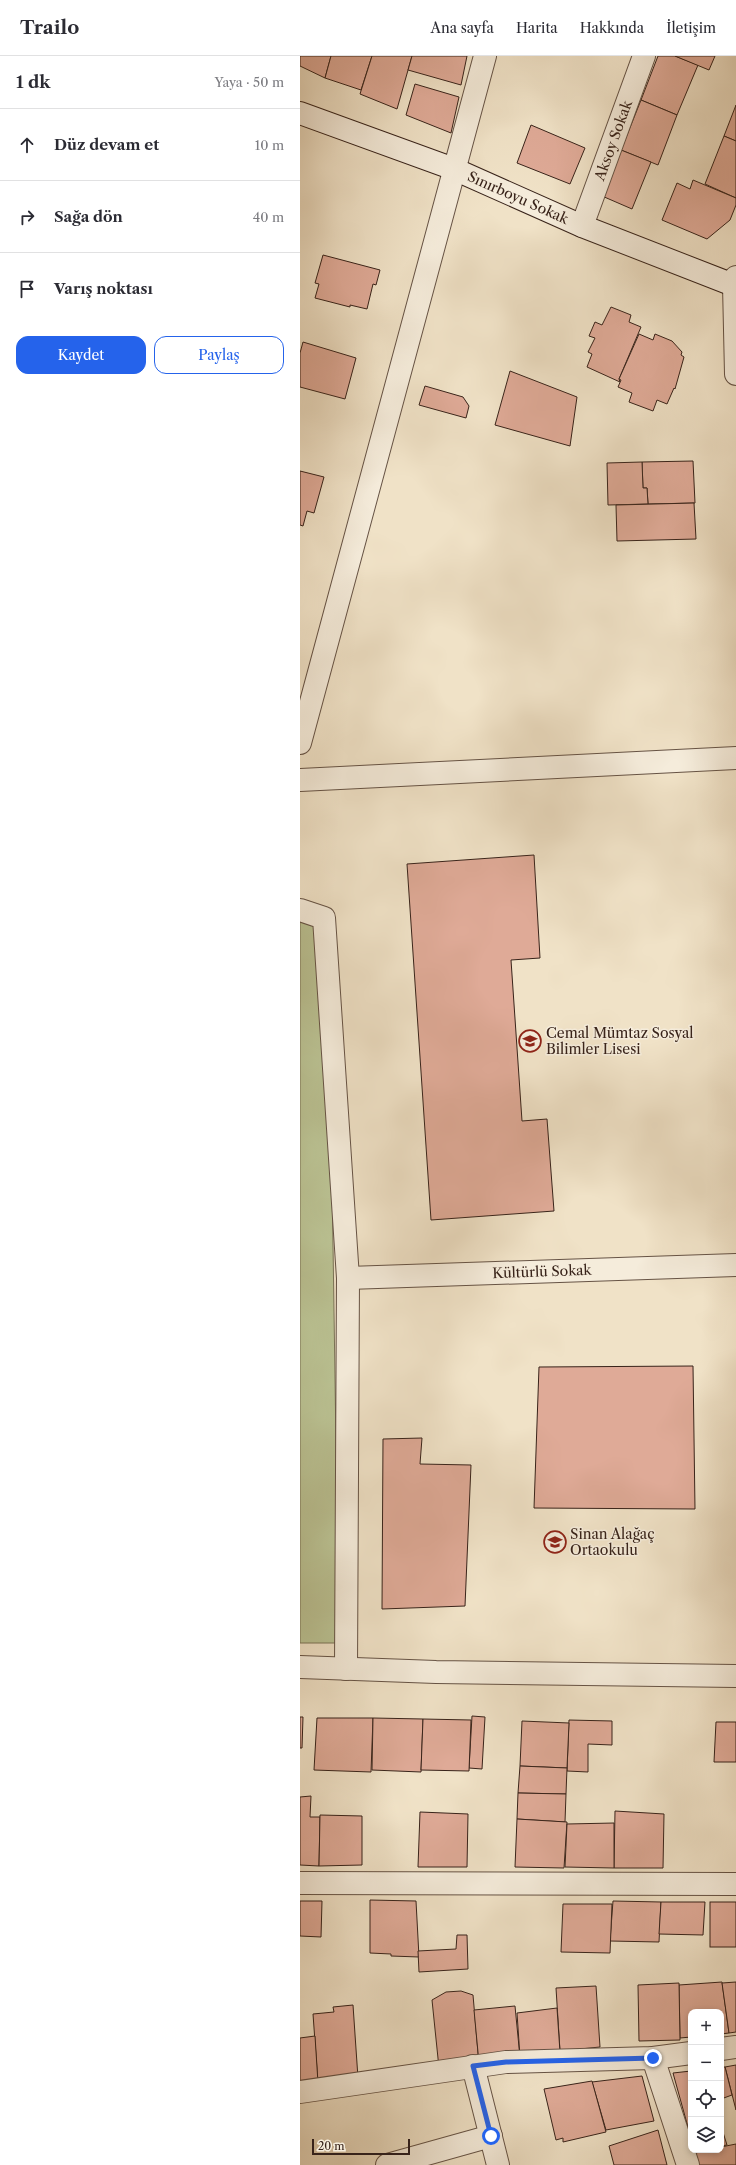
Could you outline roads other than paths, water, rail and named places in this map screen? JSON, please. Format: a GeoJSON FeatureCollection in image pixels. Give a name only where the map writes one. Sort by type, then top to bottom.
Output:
{"type":"FeatureCollection","features":[{"type":"Feature","properties":{"kind":"street"},"geometry":{"type":"LineString","coordinates":[[300,743],[485,56]]}},
{"type":"Feature","properties":{"kind":"street","name":"Aksoy Sokak"},"geometry":{"type":"LineString","coordinates":[[582,226],[644,56]]}},
{"type":"Feature","properties":{"kind":"street","name":"Sınırboyu Sokak"},"geometry":{"type":"LineString","coordinates":[[300,112],[454,169],[582,226],[735,283]]}},
{"type":"Feature","properties":{"kind":"street"},"geometry":{"type":"LineString","coordinates":[[735,283],[736,374]]}},
{"type":"Feature","properties":{"kind":"street"},"geometry":{"type":"LineString","coordinates":[[300,780],[736,758]]}},
{"type":"Feature","properties":{"kind":"street"},"geometry":{"type":"LineString","coordinates":[[300,910],[324,918],[348,1278],[346,1668]]}},
{"type":"Feature","properties":{"kind":"street","name":"Kültürlü Sokak"},"geometry":{"type":"LineString","coordinates":[[348,1278],[736,1265]]}},
{"type":"Feature","properties":{"kind":"street"},"geometry":{"type":"LineString","coordinates":[[300,1667],[436,1672],[736,1676]]}},
{"type":"Feature","properties":{"kind":"street"},"geometry":{"type":"LineString","coordinates":[[300,1883],[736,1884]]}},
{"type":"Feature","properties":{"kind":"street"},"geometry":{"type":"LineString","coordinates":[[724,2049],[736,2047]]}},
{"type":"Feature","properties":{"kind":"street"},"geometry":{"type":"LineString","coordinates":[[300,2092],[506,2062],[653,2058],[688,2053]]}},
{"type":"Feature","properties":{"kind":"street"},"geometry":{"type":"LineString","coordinates":[[653,2058],[688,2165]]}},
{"type":"Feature","properties":{"kind":"street"},"geometry":{"type":"LineString","coordinates":[[473,2066],[498,2165]]}},
{"type":"Feature","properties":{"kind":"street"},"geometry":{"type":"LineString","coordinates":[[387,2165],[491,2136]]}},
{"type":"Feature","properties":{"kind":"place","name":"Cemal Mümtaz Sosyal Bilimler Lisesi"},"geometry":{"type":"Point","coordinates":[530,1041]}},
{"type":"Feature","properties":{"kind":"place","name":"Sinan Alağaç Ortaokulu"},"geometry":{"type":"Point","coordinates":[555,1542]}}]}
